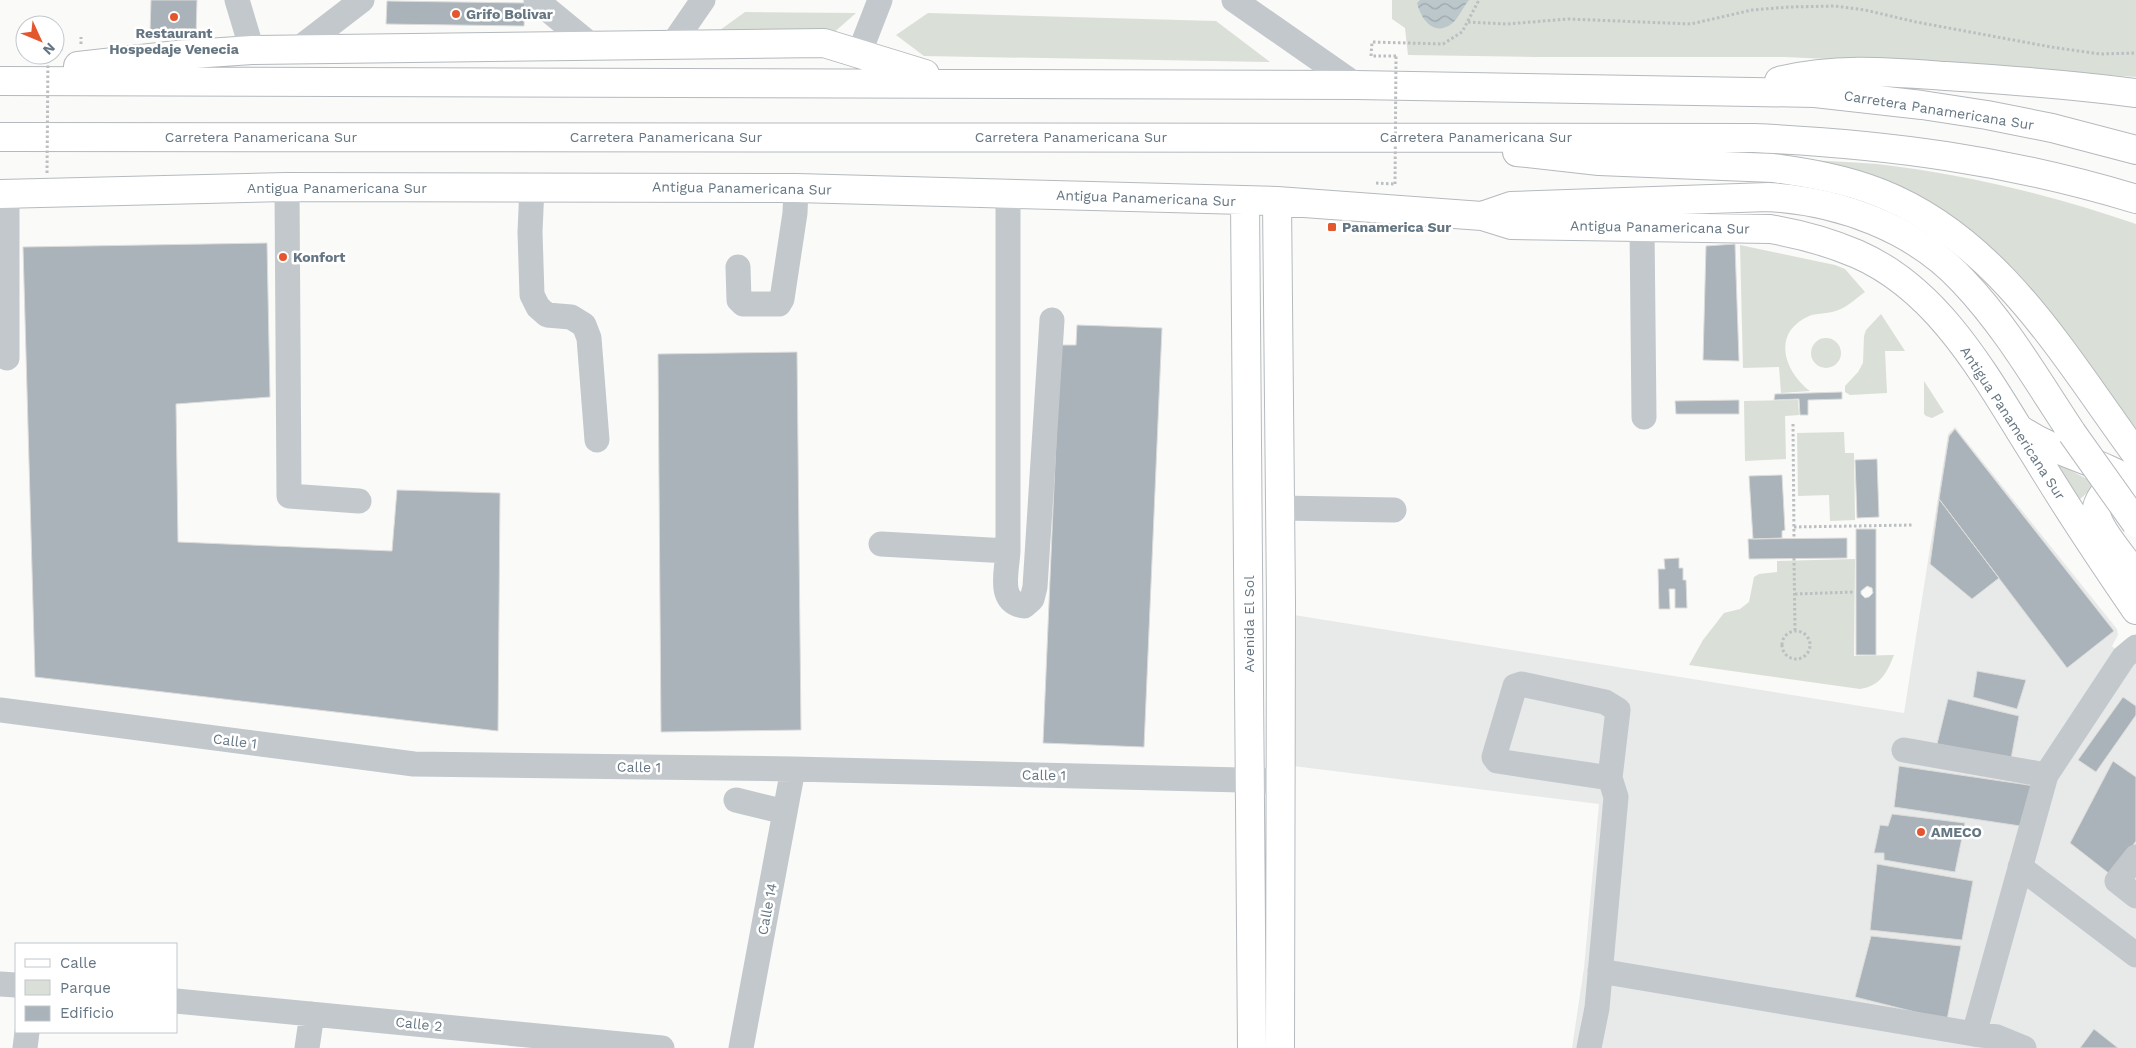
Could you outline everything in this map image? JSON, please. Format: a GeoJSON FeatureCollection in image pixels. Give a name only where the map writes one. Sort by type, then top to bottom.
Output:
{"type":"FeatureCollection","features":[{"type":"Feature","properties":{"kind":"main road"},"geometry":{"type":"LineString","coordinates":[[0,74],[177,55],[252,50],[824,43],[952,83]]}},
{"type":"Feature","properties":{"kind":"main road"},"geometry":{"type":"LineString","coordinates":[[1744,91],[1813,74],[1857,71],[2034,82],[2136,93]]}},
{"type":"Feature","properties":{"kind":"main road","name":"Carretera Panamericana Sur"},"geometry":{"type":"LineString","coordinates":[[0,81],[1356,85],[1815,93],[1922,105],[2052,128],[2136,150]]}},
{"type":"Feature","properties":{"kind":"main road","name":"Carretera Panamericana Sur"},"geometry":{"type":"LineString","coordinates":[[0,137],[1754,138],[1821,141],[1912,150],[1974,159],[2035,171],[2136,199]]}},
{"type":"Feature","properties":{"kind":"main road"},"geometry":{"type":"LineString","coordinates":[[1444,137],[1482,146],[1560,158],[1794,171],[1847,182],[1898,201],[1954,235],[2002,277],[2038,318],[2136,454]]}},
{"type":"Feature","properties":{"kind":"main road","name":"Antigua Panamericana Sur"},"geometry":{"type":"LineString","coordinates":[[4,194],[287,187],[796,188],[1277,201],[1482,216],[1510,225],[1770,229],[1803,235],[1858,254],[1885,270],[1904,284],[1945,322],[1978,364],[2075,520],[2136,610]]}},
{"type":"Feature","properties":{"kind":"main road","name":"Antigua Panamericana Sur"},"geometry":{"type":"LineString","coordinates":[[1482,216],[1511,206],[1768,198],[1801,200],[1862,216],[1913,241],[1962,280],[2004,331],[2072,433],[2136,523]]}},
{"type":"Feature","properties":{"kind":"main road","name":"Avenida El Sol"},"geometry":{"type":"LineString","coordinates":[[1245,200],[1252,1048]]}},
{"type":"Feature","properties":{"kind":"main road"},"geometry":{"type":"LineString","coordinates":[[1277,201],[1281,781],[1280,1048]]}},
{"type":"Feature","properties":{"kind":"main road"},"geometry":{"type":"LineString","coordinates":[[2017,427],[2032,438],[2119,473],[2136,486]]}},
{"type":"Feature","properties":{"kind":"main road"},"geometry":{"type":"LineString","coordinates":[[2136,486],[2121,485],[2105,492],[2097,505],[2096,516],[2100,526],[2136,575]]}},
{"type":"Feature","properties":{"kind":"street"},"geometry":{"type":"LineString","coordinates":[[237,0],[252,50]]}},
{"type":"Feature","properties":{"kind":"street"},"geometry":{"type":"LineString","coordinates":[[298,50],[362,0]]}},
{"type":"Feature","properties":{"kind":"street"},"geometry":{"type":"LineString","coordinates":[[536,0],[592,46]]}},
{"type":"Feature","properties":{"kind":"street"},"geometry":{"type":"LineString","coordinates":[[672,45],[703,0]]}},
{"type":"Feature","properties":{"kind":"street"},"geometry":{"type":"LineString","coordinates":[[859,54],[880,0]]}},
{"type":"Feature","properties":{"kind":"street"},"geometry":{"type":"LineString","coordinates":[[1234,0],[1356,85]]}},
{"type":"Feature","properties":{"kind":"street"},"geometry":{"type":"LineString","coordinates":[[287,187],[289,496],[359,501]]}},
{"type":"Feature","properties":{"kind":"street"},"geometry":{"type":"LineString","coordinates":[[532,187],[532,295],[538,307],[547,315],[571,317],[584,325],[588,338],[597,440]]}},
{"type":"Feature","properties":{"kind":"street"},"geometry":{"type":"LineString","coordinates":[[738,267],[739,300],[743,304],[779,304],[782,299],[791,244],[796,188]]}},
{"type":"Feature","properties":{"kind":"street"},"geometry":{"type":"LineString","coordinates":[[4,194],[7,358]]}},
{"type":"Feature","properties":{"kind":"street"},"geometry":{"type":"LineString","coordinates":[[1008,194],[1008,551],[1006,591],[1008,599],[1015,604],[1024,606],[1032,598],[1035,587],[1052,320]]}},
{"type":"Feature","properties":{"kind":"street"},"geometry":{"type":"LineString","coordinates":[[1642,227],[1644,417]]}},
{"type":"Feature","properties":{"kind":"street"},"geometry":{"type":"LineString","coordinates":[[1280,508],[1394,510]]}},
{"type":"Feature","properties":{"kind":"street"},"geometry":{"type":"LineString","coordinates":[[881,544],[1008,551]]}},
{"type":"Feature","properties":{"kind":"street"},"geometry":{"type":"LineString","coordinates":[[1974,1034],[2046,775],[2124,657],[2136,647]]}},
{"type":"Feature","properties":{"kind":"street"},"geometry":{"type":"LineString","coordinates":[[1592,1048],[1616,797],[1610,778],[1618,710],[1605,702],[1521,684],[1515,686],[1494,757],[1497,761],[1610,778]]}},
{"type":"Feature","properties":{"kind":"street","name":"Calle 1"},"geometry":{"type":"LineString","coordinates":[[0,710],[414,764],[793,769],[1281,781]]}},
{"type":"Feature","properties":{"kind":"street"},"geometry":{"type":"LineString","coordinates":[[1904,750],[2046,775]]}},
{"type":"Feature","properties":{"kind":"street","name":"Calle 14"},"geometry":{"type":"LineString","coordinates":[[741,1048],[793,769]]}},
{"type":"Feature","properties":{"kind":"street"},"geometry":{"type":"LineString","coordinates":[[736,800],[785,812]]}},
{"type":"Feature","properties":{"kind":"street"},"geometry":{"type":"LineString","coordinates":[[2136,857],[2117,881],[2136,896]]}},
{"type":"Feature","properties":{"kind":"street"},"geometry":{"type":"LineString","coordinates":[[2020,867],[2136,955]]}},
{"type":"Feature","properties":{"kind":"street"},"geometry":{"type":"LineString","coordinates":[[1600,971],[1997,1037],[2024,1048]]}},
{"type":"Feature","properties":{"kind":"street"},"geometry":{"type":"LineString","coordinates":[[0,984],[15,985]]}},
{"type":"Feature","properties":{"kind":"street","name":"Calle 2"},"geometry":{"type":"LineString","coordinates":[[178,1001],[662,1048]]}},
{"type":"Feature","properties":{"kind":"street"},"geometry":{"type":"LineString","coordinates":[[307,1048],[312,1014]]}},
{"type":"Feature","properties":{"kind":"street"},"geometry":{"type":"LineString","coordinates":[[25,1048],[27,1033]]}},
{"type":"Feature","properties":{"kind":"path"},"geometry":{"type":"LineString","coordinates":[[1395,184],[1396,56],[1371,56],[1372,42],[1443,44],[1462,32],[1479,0]]}},
{"type":"Feature","properties":{"kind":"path"},"geometry":{"type":"LineString","coordinates":[[1468,22],[1507,24],[1568,19],[1691,24],[1752,10],[1835,6],[1866,10],[1916,22],[2051,47],[2100,54],[2136,53]]}},
{"type":"Feature","properties":{"kind":"path"},"geometry":{"type":"LineString","coordinates":[[47,174],[48,65]]}},
{"type":"Feature","properties":{"kind":"path"},"geometry":{"type":"LineString","coordinates":[[1792,424],[1794,538]]}},
{"type":"Feature","properties":{"kind":"path"},"geometry":{"type":"LineString","coordinates":[[1794,527],[1913,525]]}},
{"type":"Feature","properties":{"kind":"path"},"geometry":{"type":"LineString","coordinates":[[1794,558],[1796,631]]}},
{"type":"Feature","properties":{"kind":"path"},"geometry":{"type":"LineString","coordinates":[[1795,594],[1854,592]]}},
{"type":"Feature","properties":{"kind":"path"},"geometry":{"type":"LineString","coordinates":[[1796,631],[1804,634],[1810,645],[1805,656],[1797,660],[1787,657],[1782,644],[1786,635],[1796,631]]}},
{"type":"Feature","properties":{"kind":"shaded area","name":"AMECO"},"geometry":{"type":"Polygon","coordinates":[[[1955,427],[2117,629],[2118,635],[2112,646],[2130,663],[2136,661],[2136,1048],[1572,1048],[1584,968],[1599,804],[1293,766],[1294,615],[1904,713],[1948,434],[1955,427]]]}},
{"type":"Feature","properties":{"kind":"green space"},"geometry":{"type":"Polygon","coordinates":[[[1392,0],[2136,0],[2136,77],[1996,67],[1785,57],[1408,55],[1405,28],[1392,19],[1392,0]]]}},
{"type":"Feature","properties":{"kind":"green space"},"geometry":{"type":"Polygon","coordinates":[[[745,12],[856,13],[831,35],[709,38],[745,12]]]}},
{"type":"Feature","properties":{"kind":"green space"},"geometry":{"type":"Polygon","coordinates":[[[928,13],[1216,21],[1270,62],[924,56],[896,35],[928,13]]]}},
{"type":"Feature","properties":{"kind":"green space"},"geometry":{"type":"Polygon","coordinates":[[[1805,160],[1877,164],[1975,180],[2040,195],[2136,224],[2136,430],[2043,307],[2010,267],[1973,232],[1917,197],[1805,160]]]}},
{"type":"Feature","properties":{"kind":"green space"},"geometry":{"type":"Polygon","coordinates":[[[1740,245],[1835,265],[1845,269],[1865,292],[1841,309],[1809,316],[1797,323],[1789,332],[1786,342],[1788,363],[1801,383],[1810,391],[1781,393],[1779,367],[1743,368],[1740,245]]]}},
{"type":"Feature","properties":{"kind":"green space"},"geometry":{"type":"Polygon","coordinates":[[[1881,314],[1905,351],[1885,351],[1887,393],[1850,395],[1845,392],[1845,386],[1858,372],[1863,363],[1866,330],[1881,314]]]}},
{"type":"Feature","properties":{"kind":"green space"},"geometry":{"type":"Polygon","coordinates":[[[1826,338],[1837,342],[1841,353],[1837,364],[1826,368],[1815,364],[1811,353],[1815,342],[1826,338]]]}},
{"type":"Feature","properties":{"kind":"green space"},"geometry":{"type":"Polygon","coordinates":[[[1924,381],[1944,412],[1932,418],[1924,414],[1924,381]]]}},
{"type":"Feature","properties":{"kind":"green space"},"geometry":{"type":"Polygon","coordinates":[[[1798,400],[1799,415],[1785,416],[1786,459],[1745,461],[1744,401],[1798,400]]]}},
{"type":"Feature","properties":{"kind":"green space"},"geometry":{"type":"Polygon","coordinates":[[[1844,432],[1845,453],[1854,453],[1855,520],[1830,521],[1829,495],[1798,496],[1797,433],[1844,432]]]}},
{"type":"Feature","properties":{"kind":"green space"},"geometry":{"type":"Polygon","coordinates":[[[2060,465],[2095,483],[2095,486],[2079,500],[2059,468],[2060,465]]]}},
{"type":"Feature","properties":{"kind":"green space"},"geometry":{"type":"Polygon","coordinates":[[[1855,559],[1854,656],[1894,655],[1889,667],[1878,682],[1860,689],[1689,665],[1703,640],[1724,613],[1740,609],[1749,602],[1754,577],[1759,574],[1777,572],[1777,561],[1855,559]]]}},
{"type":"Feature","properties":{"kind":"water"},"geometry":{"type":"Polygon","coordinates":[[[1420,0],[1469,0],[1453,23],[1444,28],[1438,28],[1428,24],[1424,19],[1417,3],[1420,0]]]}},
{"type":"Feature","properties":{"kind":"building","name":"Restaurant Hospedaje Venecia"},"geometry":{"type":"Polygon","coordinates":[[[151,0],[197,0],[196,35],[150,33],[151,0]]]}},
{"type":"Feature","properties":{"kind":"building","name":"Grifo Bolivar"},"geometry":{"type":"Polygon","coordinates":[[[387,1],[525,3],[524,26],[386,24],[387,1]]]}},
{"type":"Feature","properties":{"kind":"building"},"geometry":{"type":"Polygon","coordinates":[[[267,243],[270,397],[176,404],[178,542],[392,551],[397,490],[500,493],[498,731],[35,677],[23,247],[267,243]]]}},
{"type":"Feature","properties":{"kind":"building"},"geometry":{"type":"Polygon","coordinates":[[[1735,244],[1739,361],[1703,360],[1706,246],[1735,244]]]}},
{"type":"Feature","properties":{"kind":"building"},"geometry":{"type":"Polygon","coordinates":[[[1077,325],[1162,328],[1144,747],[1043,743],[1060,345],[1076,345],[1077,325]]]}},
{"type":"Feature","properties":{"kind":"building"},"geometry":{"type":"Polygon","coordinates":[[[797,352],[801,730],[661,732],[658,354],[797,352]]]}},
{"type":"Feature","properties":{"kind":"building"},"geometry":{"type":"Polygon","coordinates":[[[1842,392],[1842,399],[1808,400],[1808,415],[1800,415],[1799,399],[1774,400],[1775,394],[1842,392]]]}},
{"type":"Feature","properties":{"kind":"building"},"geometry":{"type":"Polygon","coordinates":[[[1739,400],[1739,414],[1676,414],[1675,401],[1739,400]]]}},
{"type":"Feature","properties":{"kind":"building"},"geometry":{"type":"Polygon","coordinates":[[[1955,429],[2114,631],[2067,668],[1939,499],[1949,436],[1955,429]]]}},
{"type":"Feature","properties":{"kind":"building"},"geometry":{"type":"Polygon","coordinates":[[[1877,459],[1879,517],[1857,518],[1855,460],[1877,459]]]}},
{"type":"Feature","properties":{"kind":"building"},"geometry":{"type":"Polygon","coordinates":[[[1782,475],[1785,530],[1782,531],[1782,538],[1753,539],[1749,476],[1782,475]]]}},
{"type":"Feature","properties":{"kind":"building"},"geometry":{"type":"Polygon","coordinates":[[[1939,499],[1999,578],[1972,599],[1930,564],[1939,499]]]}},
{"type":"Feature","properties":{"kind":"building"},"geometry":{"type":"Polygon","coordinates":[[[1856,529],[1876,529],[1876,655],[1856,655],[1856,529]],[[1867,586],[1861,591],[1861,594],[1865,598],[1869,597],[1873,593],[1872,588],[1867,586]]]}},
{"type":"Feature","properties":{"kind":"building"},"geometry":{"type":"Polygon","coordinates":[[[1847,538],[1847,558],[1749,559],[1748,539],[1847,538]]]}},
{"type":"Feature","properties":{"kind":"building"},"geometry":{"type":"Polygon","coordinates":[[[1679,558],[1679,568],[1683,568],[1683,580],[1686,580],[1687,608],[1675,608],[1675,589],[1669,589],[1670,609],[1659,609],[1658,569],[1665,569],[1664,559],[1679,558]]]}},
{"type":"Feature","properties":{"kind":"building"},"geometry":{"type":"Polygon","coordinates":[[[1977,671],[2026,680],[2017,709],[1973,697],[1977,671]]]}},
{"type":"Feature","properties":{"kind":"building"},"geometry":{"type":"Polygon","coordinates":[[[2123,697],[2136,706],[2136,715],[2096,772],[2078,760],[2123,697]]]}},
{"type":"Feature","properties":{"kind":"building"},"geometry":{"type":"Polygon","coordinates":[[[1948,699],[2019,716],[2011,759],[1937,744],[1948,699]]]}},
{"type":"Feature","properties":{"kind":"building"},"geometry":{"type":"Polygon","coordinates":[[[2113,761],[2136,777],[2136,841],[2111,875],[2070,843],[2113,761]]]}},
{"type":"Feature","properties":{"kind":"building"},"geometry":{"type":"Polygon","coordinates":[[[1899,766],[2035,786],[2027,827],[1894,807],[1899,766]]]}},
{"type":"Feature","properties":{"kind":"building"},"geometry":{"type":"Polygon","coordinates":[[[1892,814],[1965,823],[1955,872],[1884,860],[1884,853],[1874,853],[1880,825],[1888,826],[1892,814]]]}},
{"type":"Feature","properties":{"kind":"building"},"geometry":{"type":"Polygon","coordinates":[[[1877,864],[1973,881],[1962,940],[1870,930],[1877,864]]]}},
{"type":"Feature","properties":{"kind":"building"},"geometry":{"type":"Polygon","coordinates":[[[1871,936],[1961,946],[1947,1020],[1855,997],[1871,936]]]}},
{"type":"Feature","properties":{"kind":"building"},"geometry":{"type":"Polygon","coordinates":[[[2094,1029],[2118,1048],[2080,1048],[2094,1029]]]}},
{"type":"Feature","properties":{"kind":"place","name":"Grifo Bolivar"},"geometry":{"type":"Point","coordinates":[456,14]}},
{"type":"Feature","properties":{"kind":"place","name":"Restaurant Hospedaje Venecia"},"geometry":{"type":"Point","coordinates":[174,17]}},
{"type":"Feature","properties":{"kind":"place","name":"Panamerica Sur"},"geometry":{"type":"Point","coordinates":[1332,227]}},
{"type":"Feature","properties":{"kind":"place","name":"Konfort"},"geometry":{"type":"Point","coordinates":[283,257]}},
{"type":"Feature","properties":{"kind":"place","name":"AMECO"},"geometry":{"type":"Point","coordinates":[1921,832]}}]}
